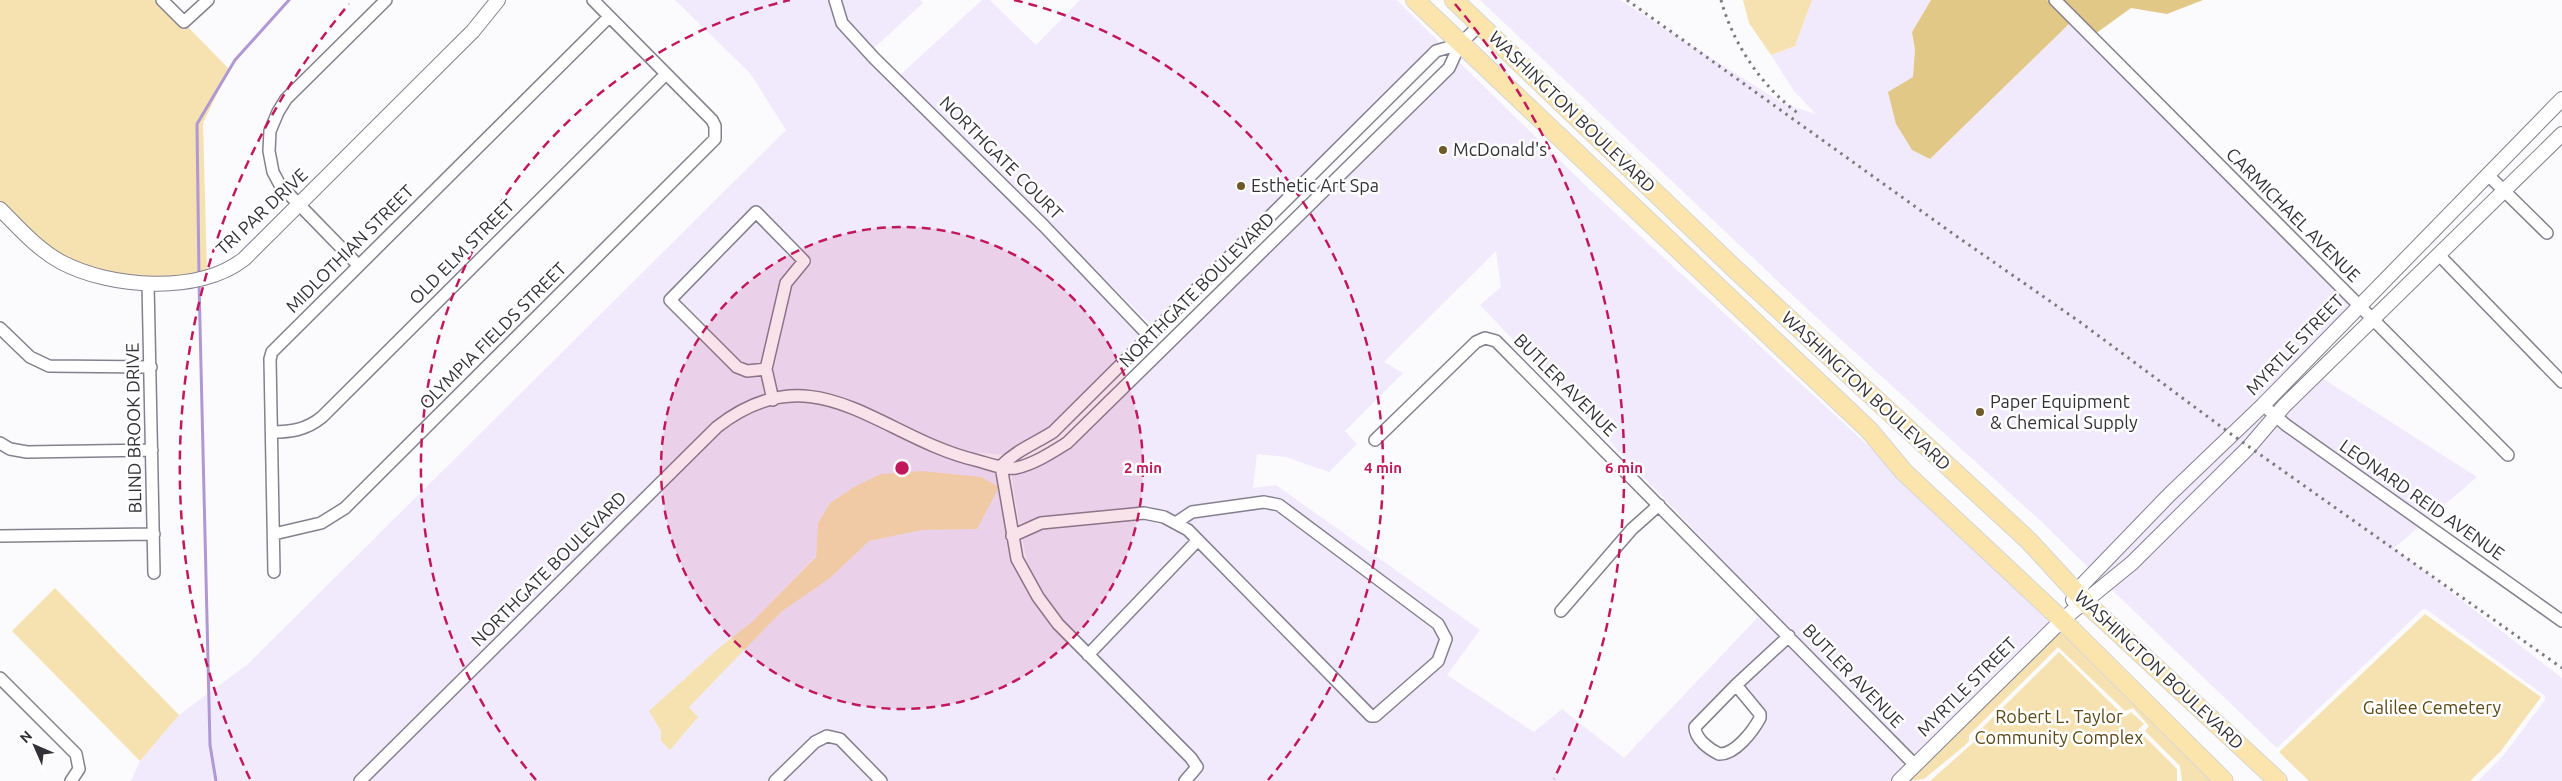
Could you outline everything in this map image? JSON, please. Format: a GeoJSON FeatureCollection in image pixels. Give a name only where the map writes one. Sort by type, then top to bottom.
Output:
{"type":"FeatureCollection","features":[{"type":"Feature","properties":{"kind":"main road","name":"WASHINGTON BOULEVARD"},"geometry":{"type":"LineString","coordinates":[[1415,0],[1869,430],[1922,490],[2062,620],[2224,781]]}},
{"type":"Feature","properties":{"kind":"main road","name":"WASHINGTON BOULEVARD"},"geometry":{"type":"LineString","coordinates":[[1454,0],[1736,270],[2029,541],[2081,598],[2278,781]]}},
{"type":"Feature","properties":{"kind":"street"},"geometry":{"type":"LineString","coordinates":[[162,0],[184,22],[208,0]]}},
{"type":"Feature","properties":{"kind":"street"},"geometry":{"type":"LineString","coordinates":[[358,265],[280,185],[271,165],[269,138],[273,123],[286,99],[386,0]]}},
{"type":"Feature","properties":{"kind":"street","name":"TRI PAR DRIVE"},"geometry":{"type":"LineString","coordinates":[[0,209],[31,241],[60,261],[101,278],[148,283],[183,282],[212,277],[227,271],[244,259],[474,31],[498,0]]}},
{"type":"Feature","properties":{"kind":"street"},"geometry":{"type":"LineString","coordinates":[[593,0],[666,74]]}},
{"type":"Feature","properties":{"kind":"street","name":"NORTHGATE COURT"},"geometry":{"type":"LineString","coordinates":[[835,0],[842,23],[874,58],[1044,226],[1149,336]]}},
{"type":"Feature","properties":{"kind":"street","name":"CARMICHAEL AVENUE"},"geometry":{"type":"LineString","coordinates":[[2055,0],[2189,137],[2374,319],[2508,455]]}},
{"type":"Feature","properties":{"kind":"street","name":"MIDLOTHIAN STREET"},"geometry":{"type":"LineString","coordinates":[[274,572],[270,359],[272,352],[609,17]]}},
{"type":"Feature","properties":{"kind":"street","name":"NORTHGATE BOULEVARD"},"geometry":{"type":"LineString","coordinates":[[360,781],[717,427],[746,408],[799,395],[833,399],[854,407],[946,452],[1014,468],[1033,463],[1067,444],[1449,68],[1460,44],[1480,25]]}},
{"type":"Feature","properties":{"kind":"street","name":"NORTHGATE BOULEVARD"},"geometry":{"type":"LineString","coordinates":[[1001,466],[1015,452],[1028,447],[1053,432],[1436,51],[1460,44]]}},
{"type":"Feature","properties":{"kind":"street","name":"OLYMPIA FIELDS STREET"},"geometry":{"type":"LineString","coordinates":[[274,534],[321,523],[346,508],[711,145],[716,132],[712,120],[666,74]]}},
{"type":"Feature","properties":{"kind":"street","name":"OLD ELM STREET"},"geometry":{"type":"LineString","coordinates":[[272,432],[289,432],[302,429],[322,417],[666,74]]}},
{"type":"Feature","properties":{"kind":"street","name":"MYRTLE STREET"},"geometry":{"type":"LineString","coordinates":[[2081,598],[2083,584],[2168,495],[2263,405],[2562,99]]}},
{"type":"Feature","properties":{"kind":"street","name":"MYRTLE STREET"},"geometry":{"type":"LineString","coordinates":[[1899,781],[2062,620],[2081,598],[2132,563],[2249,446],[2276,415],[2562,134]]}},
{"type":"Feature","properties":{"kind":"street"},"geometry":{"type":"LineString","coordinates":[[2488,176],[2547,233]]}},
{"type":"Feature","properties":{"kind":"street"},"geometry":{"type":"LineString","coordinates":[[766,369],[747,372],[740,369],[670,300],[756,212],[804,260],[786,283],[766,369],[773,400]]}},
{"type":"Feature","properties":{"kind":"street"},"geometry":{"type":"LineString","coordinates":[[2439,255],[2562,382]]}},
{"type":"Feature","properties":{"kind":"street","name":"BLIND BROOK DRIVE"},"geometry":{"type":"LineString","coordinates":[[148,283],[154,573]]}},
{"type":"Feature","properties":{"kind":"street"},"geometry":{"type":"LineString","coordinates":[[0,328],[30,357],[49,366],[151,368]]}},
{"type":"Feature","properties":{"kind":"street","name":"BUTLER AVENUE"},"geometry":{"type":"LineString","coordinates":[[1375,440],[1476,342],[1485,338],[1496,340],[1916,765]]}},
{"type":"Feature","properties":{"kind":"street","name":"LEONARD REID AVENUE"},"geometry":{"type":"LineString","coordinates":[[2263,405],[2286,425],[2562,621]]}},
{"type":"Feature","properties":{"kind":"street"},"geometry":{"type":"LineString","coordinates":[[0,443],[17,451],[27,452],[152,450]]}},
{"type":"Feature","properties":{"kind":"street"},"geometry":{"type":"LineString","coordinates":[[1001,466],[1017,559],[1038,597],[1058,624],[1190,758],[1197,767],[1185,781]]}},
{"type":"Feature","properties":{"kind":"street"},"geometry":{"type":"LineString","coordinates":[[1012,536],[1041,524],[1144,512],[1177,522],[1198,540],[1371,716],[1375,716],[1440,657],[1446,639],[1438,624],[1279,505],[1264,502],[1192,512],[1177,522]]}},
{"type":"Feature","properties":{"kind":"street"},"geometry":{"type":"LineString","coordinates":[[1560,611],[1632,529],[1659,505]]}},
{"type":"Feature","properties":{"kind":"street"},"geometry":{"type":"LineString","coordinates":[[0,536],[154,534]]}},
{"type":"Feature","properties":{"kind":"street"},"geometry":{"type":"LineString","coordinates":[[1088,655],[1198,540]]}},
{"type":"Feature","properties":{"kind":"street"},"geometry":{"type":"LineString","coordinates":[[1736,685],[1760,714],[1760,718],[1729,753],[1719,754],[1703,742],[1695,732],[1695,727],[1736,685],[1789,636]]}},
{"type":"Feature","properties":{"kind":"street"},"geometry":{"type":"LineString","coordinates":[[0,678],[76,754],[79,768],[71,781]]}},
{"type":"Feature","properties":{"kind":"street"},"geometry":{"type":"LineString","coordinates":[[775,781],[815,742],[827,736],[840,739],[881,781]]}},
{"type":"Feature","properties":{"kind":"shaded area"},"geometry":{"type":"Polygon","coordinates":[[[675,0],[830,0],[837,24],[1153,341],[1065,428],[1024,451],[1003,455],[961,451],[931,440],[857,402],[834,394],[799,390],[777,393],[772,371],[791,286],[808,265],[759,208],[751,208],[666,296],[666,304],[737,373],[748,377],[761,376],[766,395],[743,403],[713,423],[352,781],[131,781],[140,761],[179,715],[248,664],[786,130],[750,73],[675,0]]]}},
{"type":"Feature","properties":{"kind":"shaded area"},"geometry":{"type":"Polygon","coordinates":[[[841,0],[920,0],[923,3],[873,49],[847,21],[841,0]]]}},
{"type":"Feature","properties":{"kind":"shaded area"},"geometry":{"type":"Polygon","coordinates":[[[982,0],[990,0],[1036,45],[1080,0],[1397,0],[1447,50],[1160,334],[900,75],[982,0]]]}},
{"type":"Feature","properties":{"kind":"shaded area"},"geometry":{"type":"Polygon","coordinates":[[[1480,0],[1620,0],[1782,103],[1816,114],[1794,91],[1771,55],[1795,46],[1812,0],[1931,0],[1912,32],[1915,50],[1913,77],[1896,124],[1912,150],[1930,159],[2070,23],[2352,305],[2259,401],[2164,491],[2090,569],[2045,525],[1803,305],[1480,0]]]}},
{"type":"Feature","properties":{"kind":"shaded area"},"geometry":{"type":"Polygon","coordinates":[[[1931,0],[2047,0],[2070,23],[1930,159],[1912,150],[1896,124],[1888,92],[1913,77],[1915,50],[1912,32],[1931,0]]]}},
{"type":"Feature","properties":{"kind":"shaded area"},"geometry":{"type":"Polygon","coordinates":[[[2062,0],[2203,0],[2167,14],[2131,8],[2095,34],[2062,0]]]}},
{"type":"Feature","properties":{"kind":"shaded area"},"geometry":{"type":"Polygon","coordinates":[[[1455,58],[1588,188],[1897,472],[2054,620],[1915,757],[1714,551],[1480,305],[1501,287],[1496,251],[1384,362],[1403,373],[1345,431],[1357,444],[1329,472],[1286,457],[1257,454],[1253,488],[1276,485],[1480,630],[1447,675],[1534,732],[1562,709],[1624,758],[1761,614],[1781,635],[1697,715],[1689,727],[1691,735],[1717,759],[1727,760],[1742,749],[1755,736],[1765,719],[1744,686],[1789,643],[1908,764],[1890,781],[1194,781],[1201,770],[1096,656],[1199,548],[1375,721],[1445,660],[1451,641],[1448,630],[1442,620],[1282,500],[1262,496],[1190,506],[1176,516],[1143,507],[1040,518],[1019,524],[1010,466],[1055,449],[1455,58]]]}},
{"type":"Feature","properties":{"kind":"shaded area"},"geometry":{"type":"Polygon","coordinates":[[[756,220],[796,260],[780,281],[762,363],[747,366],[742,364],[678,301],[756,220]]]}},
{"type":"Feature","properties":{"kind":"shaded area"},"geometry":{"type":"Polygon","coordinates":[[[2322,378],[2477,477],[2428,519],[2284,415],[2322,378]]]}},
{"type":"Feature","properties":{"kind":"shaded area"},"geometry":{"type":"Polygon","coordinates":[[[795,401],[815,402],[853,412],[945,458],[978,465],[1000,466],[1006,517],[1034,599],[1054,627],[1186,761],[1190,766],[1185,773],[1177,781],[888,781],[843,736],[833,731],[824,731],[811,738],[767,781],[368,781],[721,431],[734,421],[759,409],[795,401]],[[854,487],[830,503],[818,523],[816,556],[753,621],[720,647],[661,731],[661,741],[670,749],[698,717],[688,707],[781,612],[830,578],[869,541],[922,530],[977,529],[854,487]]]}},
{"type":"Feature","properties":{"kind":"shaded area"},"geometry":{"type":"Polygon","coordinates":[[[2264,412],[2268,415],[2244,442],[2128,559],[2102,580],[2098,577],[2173,499],[2264,412]]]}},
{"type":"Feature","properties":{"kind":"shaded area"},"geometry":{"type":"Polygon","coordinates":[[[2277,423],[2420,526],[2394,548],[2562,678],[2562,781],[2478,781],[2503,756],[2545,700],[2545,696],[2426,609],[2423,609],[2277,748],[2111,589],[2277,423]]]}},
{"type":"Feature","properties":{"kind":"shaded area"},"geometry":{"type":"Polygon","coordinates":[[[1264,507],[1276,510],[1434,628],[1440,639],[1433,657],[1373,710],[1186,522],[1194,517],[1264,507]]]}},
{"type":"Feature","properties":{"kind":"shaded area"},"geometry":{"type":"Polygon","coordinates":[[[1145,518],[1163,522],[1185,534],[1191,540],[1088,647],[1062,620],[1043,594],[1028,564],[1021,535],[1043,529],[1145,518]]]}},
{"type":"Feature","properties":{"kind":"shaded area"},"geometry":{"type":"Polygon","coordinates":[[[828,742],[837,744],[874,781],[784,781],[819,746],[828,742]]]}},
{"type":"Feature","properties":{"kind":"green space"},"geometry":{"type":"Polygon","coordinates":[[[0,0],[155,0],[184,30],[188,27],[229,69],[203,123],[207,272],[171,277],[132,277],[95,271],[77,264],[52,250],[0,202],[0,0]]]}},
{"type":"Feature","properties":{"kind":"green space"},"geometry":{"type":"Polygon","coordinates":[[[1743,0],[1812,0],[1795,46],[1771,55],[1749,23],[1743,0]]]}},
{"type":"Feature","properties":{"kind":"green space"},"geometry":{"type":"Polygon","coordinates":[[[922,471],[981,477],[999,487],[977,529],[922,530],[869,541],[830,578],[781,612],[689,707],[698,717],[670,750],[661,741],[661,731],[649,711],[720,647],[753,621],[816,557],[818,523],[830,503],[854,487],[881,474],[922,471]]]}},
{"type":"Feature","properties":{"kind":"green space"},"geometry":{"type":"Polygon","coordinates":[[[55,588],[179,715],[140,761],[12,631],[55,588]]]}},
{"type":"Feature","properties":{"kind":"green space","name":"Galilee Cemetery"},"geometry":{"type":"Polygon","coordinates":[[[2425,614],[2541,697],[2500,752],[2470,781],[2309,781],[2279,752],[2425,614]]]}},
{"type":"Feature","properties":{"kind":"green space"},"geometry":{"type":"Polygon","coordinates":[[[2062,628],[2217,781],[2182,781],[2180,766],[2145,731],[2149,726],[2133,708],[2125,711],[2058,647],[1969,735],[1969,741],[1963,747],[1924,779],[1907,781],[2062,628]]]}},
{"type":"Feature","properties":{"kind":"green space","name":"Robert L. Taylor Community Complex"},"geometry":{"type":"Polygon","coordinates":[[[2059,652],[2125,717],[2131,712],[2144,724],[2138,730],[2177,769],[2177,781],[1930,781],[1975,741],[1972,738],[2059,652]]]}},
{"type":"Feature","properties":{"kind":"waterway"},"geometry":{"type":"LineString","coordinates":[[199,276],[197,124],[235,60],[289,0]]}},
{"type":"Feature","properties":{"kind":"waterway"},"geometry":{"type":"LineString","coordinates":[[199,282],[210,745],[216,781]]}},
{"type":"Feature","properties":{"kind":"railway"},"geometry":{"type":"LineString","coordinates":[[1627,0],[1959,238],[2080,322],[2231,434],[2562,668]]}},
{"type":"Feature","properties":{"kind":"railway"},"geometry":{"type":"LineString","coordinates":[[1721,0],[1733,33],[1761,78],[1799,114]]}},
{"type":"Feature","properties":{"kind":"place","name":"McDonald's"},"geometry":{"type":"Point","coordinates":[1443,150]}},
{"type":"Feature","properties":{"kind":"place","name":"Esthetic Art Spa"},"geometry":{"type":"Point","coordinates":[1241,186]}},
{"type":"Feature","properties":{"kind":"place","name":"Paper Equipment & Chemical Supply"},"geometry":{"type":"Point","coordinates":[1980,412]}}]}
